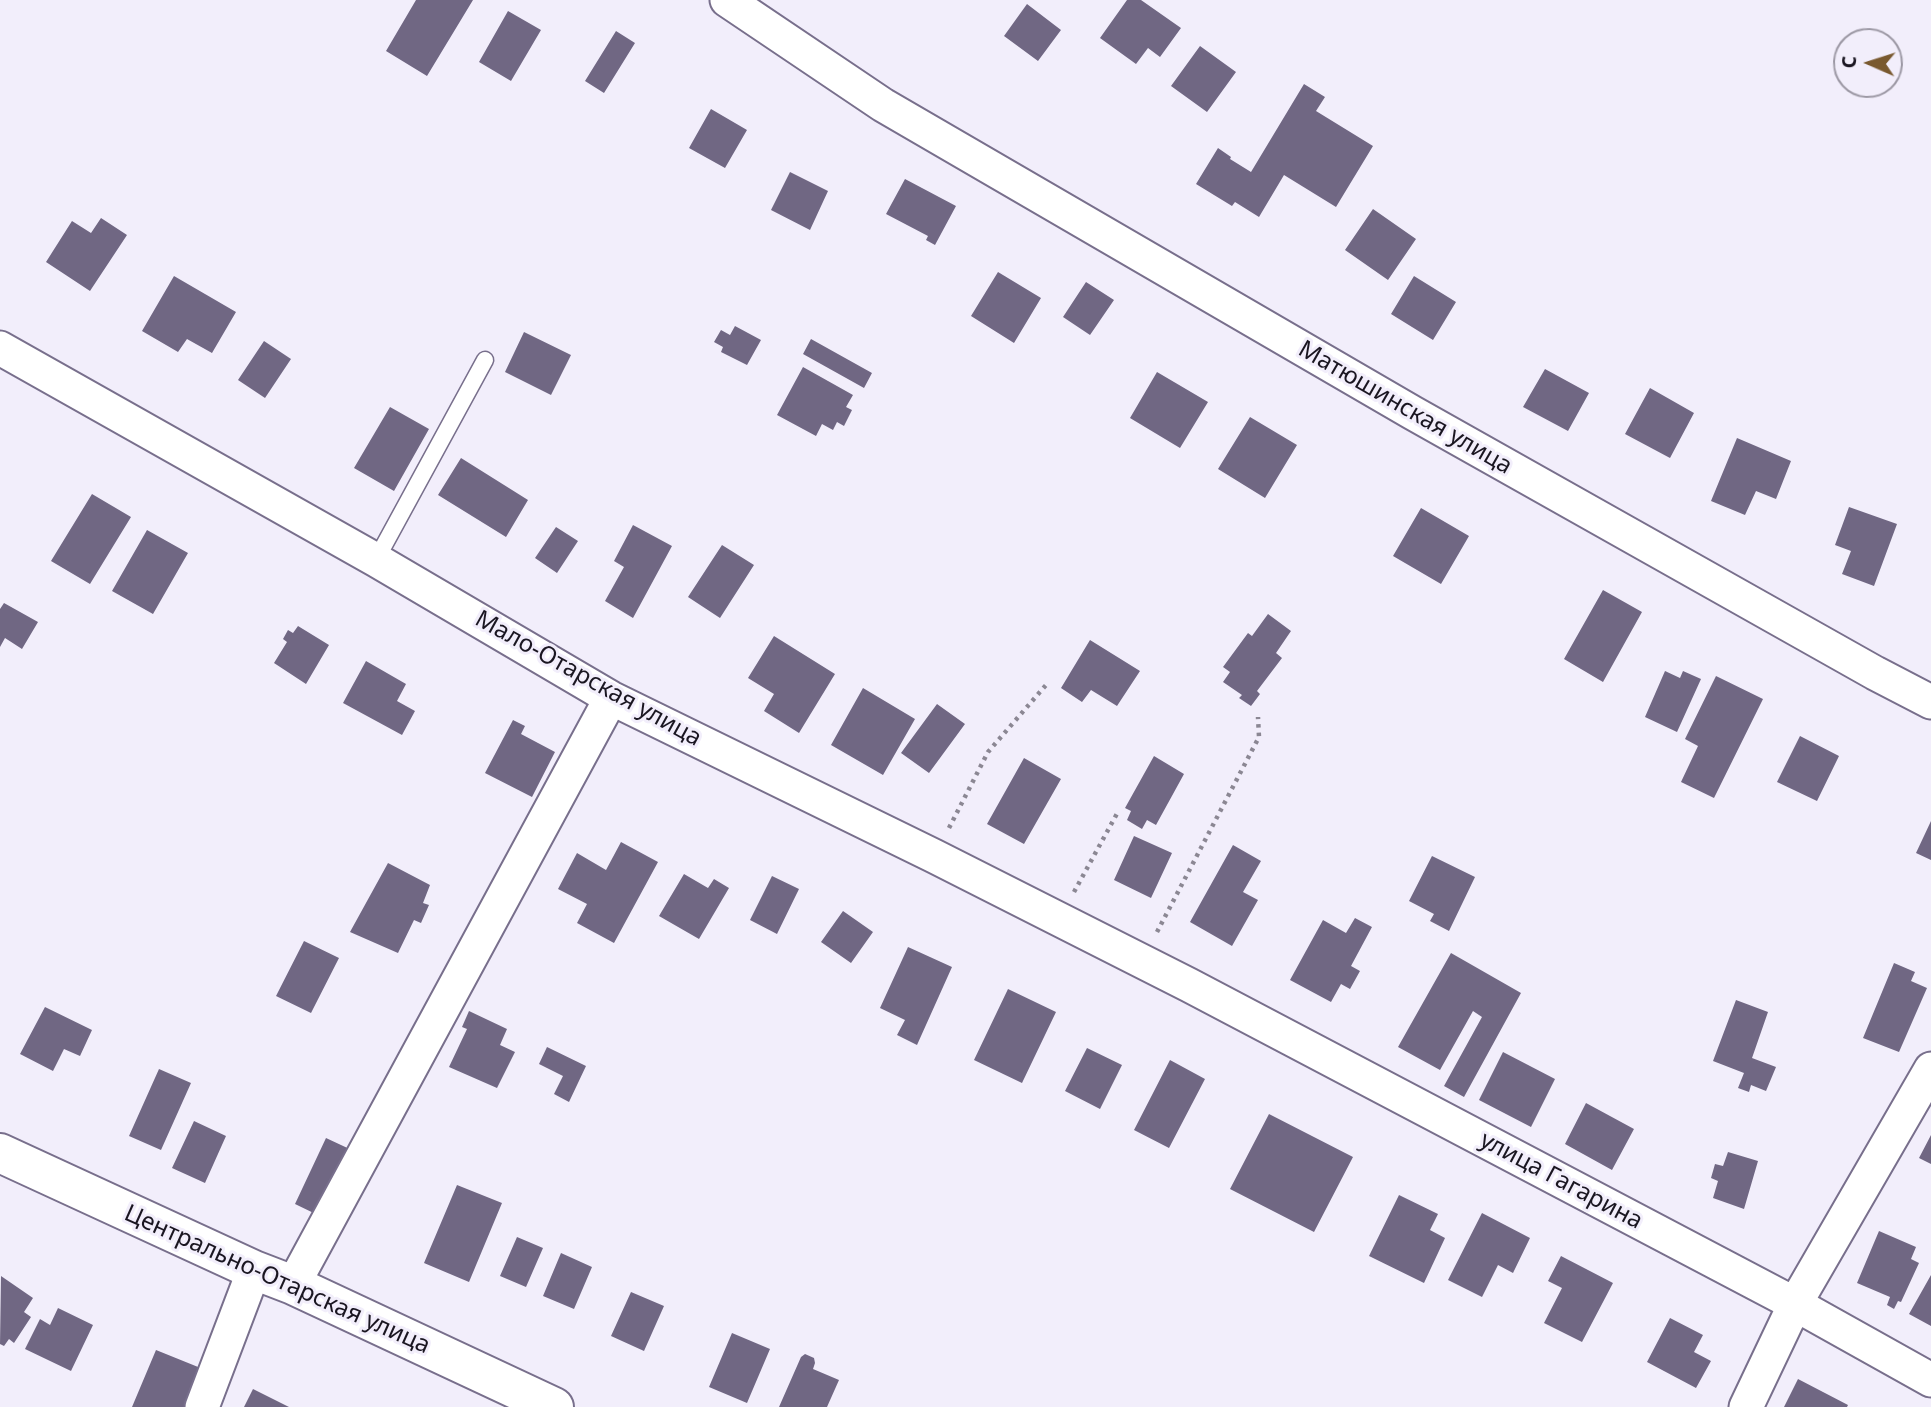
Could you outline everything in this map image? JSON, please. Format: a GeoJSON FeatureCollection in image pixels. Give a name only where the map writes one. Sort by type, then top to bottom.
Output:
{"type":"FeatureCollection","features":[{"type":"Feature","properties":{"kind":"street","name":"Матюшинская улица"},"geometry":{"type":"LineString","coordinates":[[727,0],[883,105],[1413,413],[1931,702]]}},
{"type":"Feature","properties":{"kind":"street","name":"Мало-Отарская улица"},"geometry":{"type":"LineString","coordinates":[[0,348],[376,560],[611,698],[934,856],[1189,985]]}},
{"type":"Feature","properties":{"kind":"street"},"geometry":{"type":"LineString","coordinates":[[293,1284],[611,698]]}},
{"type":"Feature","properties":{"kind":"street","name":"улица Гагарина"},"geometry":{"type":"LineString","coordinates":[[1189,985],[1795,1304],[1931,1380]]}},
{"type":"Feature","properties":{"kind":"street"},"geometry":{"type":"LineString","coordinates":[[1746,1407],[1795,1304],[1931,1069]]}},
{"type":"Feature","properties":{"kind":"street","name":"Центрально-Отарская улица"},"geometry":{"type":"LineString","coordinates":[[0,1153],[254,1270],[293,1284],[554,1407]]}},
{"type":"Feature","properties":{"kind":"street"},"geometry":{"type":"LineString","coordinates":[[202,1407],[254,1270]]}},
{"type":"Feature","properties":{"kind":"lane"},"geometry":{"type":"LineString","coordinates":[[376,560],[485,360]]}},
{"type":"Feature","properties":{"kind":"path"},"geometry":{"type":"LineString","coordinates":[[934,856],[988,752],[1045,685]]}},
{"type":"Feature","properties":{"kind":"path"},"geometry":{"type":"LineString","coordinates":[[1142,961],[1259,737],[1258,716]]}},
{"type":"Feature","properties":{"kind":"path"},"geometry":{"type":"LineString","coordinates":[[1058,919],[1119,810]]}},
{"type":"Feature","properties":{"kind":"building"},"geometry":{"type":"Polygon","coordinates":[[[416,0],[473,0],[427,76],[386,51],[416,0]]]}},
{"type":"Feature","properties":{"kind":"building"},"geometry":{"type":"Polygon","coordinates":[[[1127,0],[1141,0],[1181,28],[1160,57],[1148,48],[1136,64],[1100,38],[1127,0]]]}},
{"type":"Feature","properties":{"kind":"building"},"geometry":{"type":"Polygon","coordinates":[[[1027,4],[1061,30],[1038,61],[1004,36],[1027,4]]]}},
{"type":"Feature","properties":{"kind":"building"},"geometry":{"type":"Polygon","coordinates":[[[508,11],[541,30],[511,81],[479,62],[508,11]]]}},
{"type":"Feature","properties":{"kind":"building"},"geometry":{"type":"Polygon","coordinates":[[[616,31],[635,43],[604,93],[585,81],[616,31]]]}},
{"type":"Feature","properties":{"kind":"building"},"geometry":{"type":"Polygon","coordinates":[[[1200,46],[1236,72],[1207,112],[1171,86],[1200,46]]]}},
{"type":"Feature","properties":{"kind":"building"},"geometry":{"type":"Polygon","coordinates":[[[1304,84],[1325,97],[1316,111],[1373,146],[1336,207],[1284,175],[1259,217],[1235,202],[1232,206],[1196,184],[1218,148],[1251,172],[1304,84]]]}},
{"type":"Feature","properties":{"kind":"building"},"geometry":{"type":"Polygon","coordinates":[[[711,109],[747,130],[725,168],[689,148],[711,109]]]}},
{"type":"Feature","properties":{"kind":"building"},"geometry":{"type":"Polygon","coordinates":[[[790,172],[828,191],[810,230],[771,210],[790,172]]]}},
{"type":"Feature","properties":{"kind":"building"},"geometry":{"type":"Polygon","coordinates":[[[905,179],[956,206],[935,245],[926,240],[928,236],[886,214],[905,179]]]}},
{"type":"Feature","properties":{"kind":"building"},"geometry":{"type":"Polygon","coordinates":[[[1373,209],[1416,239],[1388,280],[1345,250],[1373,209]]]}},
{"type":"Feature","properties":{"kind":"building"},"geometry":{"type":"Polygon","coordinates":[[[101,218],[127,235],[90,291],[46,262],[72,221],[91,233],[101,218]]]}},
{"type":"Feature","properties":{"kind":"building"},"geometry":{"type":"Polygon","coordinates":[[[998,272],[1041,298],[1014,343],[971,316],[998,272]]]}},
{"type":"Feature","properties":{"kind":"building"},"geometry":{"type":"Polygon","coordinates":[[[174,276],[236,312],[212,353],[187,339],[178,352],[142,331],[174,276]]]}},
{"type":"Feature","properties":{"kind":"building"},"geometry":{"type":"Polygon","coordinates":[[[1414,276],[1456,302],[1433,340],[1391,314],[1414,276]]]}},
{"type":"Feature","properties":{"kind":"building"},"geometry":{"type":"Polygon","coordinates":[[[1086,282],[1114,300],[1090,335],[1063,317],[1086,282]]]}},
{"type":"Feature","properties":{"kind":"building"},"geometry":{"type":"Polygon","coordinates":[[[735,326],[761,340],[747,365],[721,352],[723,347],[714,342],[721,330],[730,335],[735,326]]]}},
{"type":"Feature","properties":{"kind":"building"},"geometry":{"type":"Polygon","coordinates":[[[524,332],[571,355],[551,395],[505,372],[524,332]]]}},
{"type":"Feature","properties":{"kind":"building"},"geometry":{"type":"Polygon","coordinates":[[[811,339],[872,373],[864,388],[803,354],[811,339]]]}},
{"type":"Feature","properties":{"kind":"building"},"geometry":{"type":"Polygon","coordinates":[[[264,341],[291,359],[265,398],[238,380],[264,341]]]}},
{"type":"Feature","properties":{"kind":"building"},"geometry":{"type":"Polygon","coordinates":[[[803,367],[853,395],[846,407],[852,410],[844,426],[837,422],[833,430],[822,424],[816,436],[777,415],[803,367]]]}},
{"type":"Feature","properties":{"kind":"building"},"geometry":{"type":"Polygon","coordinates":[[[1545,369],[1589,393],[1568,431],[1523,407],[1545,369]]]}},
{"type":"Feature","properties":{"kind":"building"},"geometry":{"type":"Polygon","coordinates":[[[1157,372],[1208,402],[1180,448],[1130,418],[1157,372]]]}},
{"type":"Feature","properties":{"kind":"building"},"geometry":{"type":"Polygon","coordinates":[[[1650,388],[1694,413],[1670,458],[1625,434],[1650,388]]]}},
{"type":"Feature","properties":{"kind":"building"},"geometry":{"type":"Polygon","coordinates":[[[390,407],[429,429],[394,491],[354,468],[390,407]]]}},
{"type":"Feature","properties":{"kind":"building"},"geometry":{"type":"Polygon","coordinates":[[[1250,417],[1297,445],[1265,498],[1218,469],[1250,417]]]}},
{"type":"Feature","properties":{"kind":"building"},"geometry":{"type":"Polygon","coordinates":[[[1737,438],[1791,461],[1776,499],[1756,491],[1745,515],[1711,501],[1737,438]]]}},
{"type":"Feature","properties":{"kind":"building"},"geometry":{"type":"Polygon","coordinates":[[[461,458],[528,500],[506,537],[438,495],[461,458]]]}},
{"type":"Feature","properties":{"kind":"building"},"geometry":{"type":"Polygon","coordinates":[[[92,494],[131,517],[90,584],[51,561],[92,494]]]}},
{"type":"Feature","properties":{"kind":"building"},"geometry":{"type":"Polygon","coordinates":[[[1849,507],[1897,524],[1874,586],[1842,574],[1851,551],[1835,545],[1849,507]]]}},
{"type":"Feature","properties":{"kind":"building"},"geometry":{"type":"Polygon","coordinates":[[[1421,508],[1469,536],[1441,584],[1393,556],[1421,508]]]}},
{"type":"Feature","properties":{"kind":"building"},"geometry":{"type":"Polygon","coordinates":[[[633,525],[672,546],[633,618],[605,601],[624,567],[614,561],[633,525]]]}},
{"type":"Feature","properties":{"kind":"building"},"geometry":{"type":"Polygon","coordinates":[[[556,527],[578,541],[557,573],[535,558],[556,527]]]}},
{"type":"Feature","properties":{"kind":"building"},"geometry":{"type":"Polygon","coordinates":[[[147,530],[188,553],[153,614],[112,591],[147,530]]]}},
{"type":"Feature","properties":{"kind":"building"},"geometry":{"type":"Polygon","coordinates":[[[722,545],[754,565],[720,618],[688,597],[722,545]]]}},
{"type":"Feature","properties":{"kind":"building"},"geometry":{"type":"Polygon","coordinates":[[[1603,590],[1642,612],[1603,682],[1564,659],[1603,590]]]}},
{"type":"Feature","properties":{"kind":"building"},"geometry":{"type":"Polygon","coordinates":[[[4,603],[38,622],[22,649],[5,638],[0,647],[0,609],[4,603]]]}},
{"type":"Feature","properties":{"kind":"building"},"geometry":{"type":"Polygon","coordinates":[[[1268,614],[1291,631],[1276,653],[1282,658],[1257,691],[1260,694],[1251,706],[1239,698],[1242,695],[1223,682],[1230,672],[1223,667],[1248,633],[1252,636],[1268,614]]]}},
{"type":"Feature","properties":{"kind":"building"},"geometry":{"type":"Polygon","coordinates":[[[298,626],[329,645],[306,684],[274,663],[287,642],[283,639],[288,630],[293,633],[298,626]]]}},
{"type":"Feature","properties":{"kind":"building"},"geometry":{"type":"Polygon","coordinates":[[[774,636],[835,674],[799,733],[764,711],[774,694],[748,678],[774,636]]]}},
{"type":"Feature","properties":{"kind":"building"},"geometry":{"type":"Polygon","coordinates":[[[1090,640],[1140,671],[1117,706],[1091,690],[1082,702],[1061,688],[1090,640]]]}},
{"type":"Feature","properties":{"kind":"building"},"geometry":{"type":"Polygon","coordinates":[[[366,661],[406,684],[397,701],[415,711],[402,735],[343,703],[366,661]]]}},
{"type":"Feature","properties":{"kind":"building"},"geometry":{"type":"Polygon","coordinates":[[[1665,671],[1680,678],[1683,671],[1701,679],[1677,732],[1645,717],[1665,671]]]}},
{"type":"Feature","properties":{"kind":"building"},"geometry":{"type":"Polygon","coordinates":[[[1716,676],[1763,699],[1714,798],[1681,782],[1698,746],[1685,739],[1716,676]]]}},
{"type":"Feature","properties":{"kind":"building"},"geometry":{"type":"Polygon","coordinates":[[[863,688],[915,719],[883,775],[831,745],[863,688]]]}},
{"type":"Feature","properties":{"kind":"building"},"geometry":{"type":"Polygon","coordinates":[[[937,704],[965,724],[929,773],[901,753],[937,704]]]}},
{"type":"Feature","properties":{"kind":"building"},"geometry":{"type":"Polygon","coordinates":[[[513,720],[525,726],[521,734],[555,752],[532,797],[485,773],[513,720]]]}},
{"type":"Feature","properties":{"kind":"building"},"geometry":{"type":"Polygon","coordinates":[[[1800,736],[1839,756],[1817,801],[1777,782],[1800,736]]]}},
{"type":"Feature","properties":{"kind":"building"},"geometry":{"type":"Polygon","coordinates":[[[1154,756],[1184,774],[1156,825],[1147,820],[1142,829],[1127,820],[1131,811],[1125,808],[1154,756]]]}},
{"type":"Feature","properties":{"kind":"building"},"geometry":{"type":"Polygon","coordinates":[[[1024,758],[1061,779],[1024,844],[987,824],[1024,758]]]}},
{"type":"Feature","properties":{"kind":"building"},"geometry":{"type":"Polygon","coordinates":[[[1931,821],[1931,860],[1916,853],[1931,821]]]}},
{"type":"Feature","properties":{"kind":"building"},"geometry":{"type":"Polygon","coordinates":[[[1134,836],[1172,853],[1151,898],[1114,880],[1134,836]]]}},
{"type":"Feature","properties":{"kind":"building"},"geometry":{"type":"Polygon","coordinates":[[[621,842],[658,862],[614,943],[577,923],[587,904],[558,889],[577,853],[606,870],[621,842]]]}},
{"type":"Feature","properties":{"kind":"building"},"geometry":{"type":"Polygon","coordinates":[[[1233,845],[1261,861],[1243,892],[1258,900],[1232,946],[1190,922],[1233,845]]]}},
{"type":"Feature","properties":{"kind":"building"},"geometry":{"type":"Polygon","coordinates":[[[1432,856],[1475,877],[1449,931],[1430,921],[1434,914],[1409,901],[1432,856]]]}},
{"type":"Feature","properties":{"kind":"building"},"geometry":{"type":"Polygon","coordinates":[[[388,863],[430,885],[423,903],[429,905],[421,923],[414,920],[398,953],[350,932],[388,863]]]}},
{"type":"Feature","properties":{"kind":"building"},"geometry":{"type":"Polygon","coordinates":[[[684,874],[708,888],[714,879],[729,888],[699,939],[659,916],[684,874]]]}},
{"type":"Feature","properties":{"kind":"building"},"geometry":{"type":"Polygon","coordinates":[[[772,876],[799,889],[777,934],[750,920],[772,876]]]}},
{"type":"Feature","properties":{"kind":"building"},"geometry":{"type":"Polygon","coordinates":[[[843,911],[873,932],[851,963],[821,942],[843,911]]]}},
{"type":"Feature","properties":{"kind":"building"},"geometry":{"type":"Polygon","coordinates":[[[1355,918],[1372,927],[1351,966],[1360,971],[1350,989],[1341,984],[1331,1002],[1290,980],[1323,920],[1346,933],[1355,918]]]}},
{"type":"Feature","properties":{"kind":"building"},"geometry":{"type":"Polygon","coordinates":[[[304,941],[339,958],[311,1013],[276,996],[304,941]]]}},
{"type":"Feature","properties":{"kind":"building"},"geometry":{"type":"Polygon","coordinates":[[[908,947],[952,967],[917,1045],[897,1035],[905,1020],[880,1008],[908,947]]]}},
{"type":"Feature","properties":{"kind":"building"},"geometry":{"type":"Polygon","coordinates":[[[1451,953],[1521,993],[1464,1097],[1444,1086],[1482,1017],[1473,1011],[1440,1070],[1398,1047],[1451,953]]]}},
{"type":"Feature","properties":{"kind":"building"},"geometry":{"type":"Polygon","coordinates":[[[1894,963],[1915,972],[1911,981],[1927,988],[1899,1052],[1863,1038],[1894,963]]]}},
{"type":"Feature","properties":{"kind":"building"},"geometry":{"type":"Polygon","coordinates":[[[1008,989],[1056,1012],[1022,1083],[974,1060],[1008,989]]]}},
{"type":"Feature","properties":{"kind":"building"},"geometry":{"type":"Polygon","coordinates":[[[1736,1000],[1768,1012],[1752,1058],[1776,1067],[1766,1091],[1751,1085],[1749,1092],[1738,1088],[1744,1073],[1713,1061],[1736,1000]]]}},
{"type":"Feature","properties":{"kind":"building"},"geometry":{"type":"Polygon","coordinates":[[[45,1007],[92,1030],[80,1056],[64,1049],[53,1071],[20,1054],[45,1007]]]}},
{"type":"Feature","properties":{"kind":"building"},"geometry":{"type":"Polygon","coordinates":[[[469,1011],[507,1029],[500,1045],[515,1052],[497,1088],[449,1067],[467,1029],[462,1027],[469,1011]]]}},
{"type":"Feature","properties":{"kind":"building"},"geometry":{"type":"Polygon","coordinates":[[[547,1047],[586,1066],[569,1102],[554,1094],[563,1076],[539,1064],[547,1047]]]}},
{"type":"Feature","properties":{"kind":"building"},"geometry":{"type":"Polygon","coordinates":[[[1087,1048],[1122,1065],[1100,1109],[1065,1091],[1087,1048]]]}},
{"type":"Feature","properties":{"kind":"building"},"geometry":{"type":"Polygon","coordinates":[[[1503,1052],[1555,1079],[1531,1127],[1479,1100],[1503,1052]]]}},
{"type":"Feature","properties":{"kind":"building"},"geometry":{"type":"Polygon","coordinates":[[[1170,1060],[1205,1079],[1169,1148],[1134,1130],[1170,1060]]]}},
{"type":"Feature","properties":{"kind":"building"},"geometry":{"type":"Polygon","coordinates":[[[159,1069],[191,1083],[161,1150],[129,1136],[159,1069]]]}},
{"type":"Feature","properties":{"kind":"building"},"geometry":{"type":"Polygon","coordinates":[[[1586,1103],[1634,1129],[1612,1170],[1565,1144],[1586,1103]]]}},
{"type":"Feature","properties":{"kind":"building"},"geometry":{"type":"Polygon","coordinates":[[[1269,1114],[1353,1157],[1314,1232],[1230,1189],[1269,1114]]]}},
{"type":"Feature","properties":{"kind":"building"},"geometry":{"type":"Polygon","coordinates":[[[194,1121],[226,1136],[205,1183],[172,1168],[194,1121]]]}},
{"type":"Feature","properties":{"kind":"building"},"geometry":{"type":"Polygon","coordinates":[[[1931,1135],[1931,1164],[1919,1158],[1931,1135]]]}},
{"type":"Feature","properties":{"kind":"building"},"geometry":{"type":"Polygon","coordinates":[[[326,1138],[356,1152],[324,1218],[295,1204],[326,1138]]]}},
{"type":"Feature","properties":{"kind":"building"},"geometry":{"type":"Polygon","coordinates":[[[1728,1152],[1758,1161],[1744,1209],[1713,1198],[1718,1181],[1711,1178],[1715,1164],[1723,1166],[1728,1152]]]}},
{"type":"Feature","properties":{"kind":"building"},"geometry":{"type":"Polygon","coordinates":[[[457,1185],[502,1203],[469,1282],[424,1263],[457,1185]]]}},
{"type":"Feature","properties":{"kind":"building"},"geometry":{"type":"Polygon","coordinates":[[[1399,1195],[1438,1214],[1430,1230],[1445,1238],[1424,1283],[1369,1256],[1399,1195]]]}},
{"type":"Feature","properties":{"kind":"building"},"geometry":{"type":"Polygon","coordinates":[[[1482,1213],[1530,1238],[1513,1273],[1498,1265],[1482,1297],[1448,1280],[1482,1213]]]}},
{"type":"Feature","properties":{"kind":"building"},"geometry":{"type":"Polygon","coordinates":[[[1879,1231],[1916,1247],[1911,1259],[1919,1263],[1901,1302],[1898,1301],[1894,1309],[1887,1305],[1890,1297],[1857,1283],[1879,1231]]]}},
{"type":"Feature","properties":{"kind":"building"},"geometry":{"type":"Polygon","coordinates":[[[517,1237],[543,1248],[526,1287],[500,1276],[517,1237]]]}},
{"type":"Feature","properties":{"kind":"building"},"geometry":{"type":"Polygon","coordinates":[[[561,1253],[592,1267],[574,1309],[543,1296],[561,1253]]]}},
{"type":"Feature","properties":{"kind":"building"},"geometry":{"type":"Polygon","coordinates":[[[1561,1256],[1613,1283],[1582,1342],[1544,1323],[1562,1288],[1548,1281],[1561,1256]]]}},
{"type":"Feature","properties":{"kind":"building"},"geometry":{"type":"Polygon","coordinates":[[[1931,1275],[1931,1326],[1909,1314],[1931,1275]]]}},
{"type":"Feature","properties":{"kind":"building"},"geometry":{"type":"Polygon","coordinates":[[[1,1276],[33,1298],[24,1312],[31,1317],[14,1343],[9,1339],[4,1346],[0,1344],[1,1276]]]}},
{"type":"Feature","properties":{"kind":"building"},"geometry":{"type":"Polygon","coordinates":[[[631,1292],[664,1306],[644,1351],[611,1336],[631,1292]]]}},
{"type":"Feature","properties":{"kind":"building"},"geometry":{"type":"Polygon","coordinates":[[[58,1308],[93,1325],[71,1371],[25,1349],[40,1319],[50,1325],[58,1308]]]}},
{"type":"Feature","properties":{"kind":"building"},"geometry":{"type":"Polygon","coordinates":[[[1670,1318],[1703,1335],[1694,1352],[1711,1361],[1696,1388],[1647,1362],[1670,1318]]]}},
{"type":"Feature","properties":{"kind":"building"},"geometry":{"type":"Polygon","coordinates":[[[732,1333],[770,1349],[747,1403],[709,1387],[732,1333]]]}},
{"type":"Feature","properties":{"kind":"building"},"geometry":{"type":"Polygon","coordinates":[[[156,1350],[208,1371],[193,1407],[132,1407],[156,1350]]]}},
{"type":"Feature","properties":{"kind":"building"},"geometry":{"type":"Polygon","coordinates":[[[805,1354],[814,1358],[813,1369],[839,1380],[827,1407],[779,1407],[801,1357],[805,1354]]]}},
{"type":"Feature","properties":{"kind":"building"},"geometry":{"type":"Polygon","coordinates":[[[1798,1379],[1848,1405],[1847,1407],[1784,1407],[1798,1379]]]}},
{"type":"Feature","properties":{"kind":"building"},"geometry":{"type":"Polygon","coordinates":[[[253,1389],[289,1407],[244,1407],[253,1389]]]}}]}
